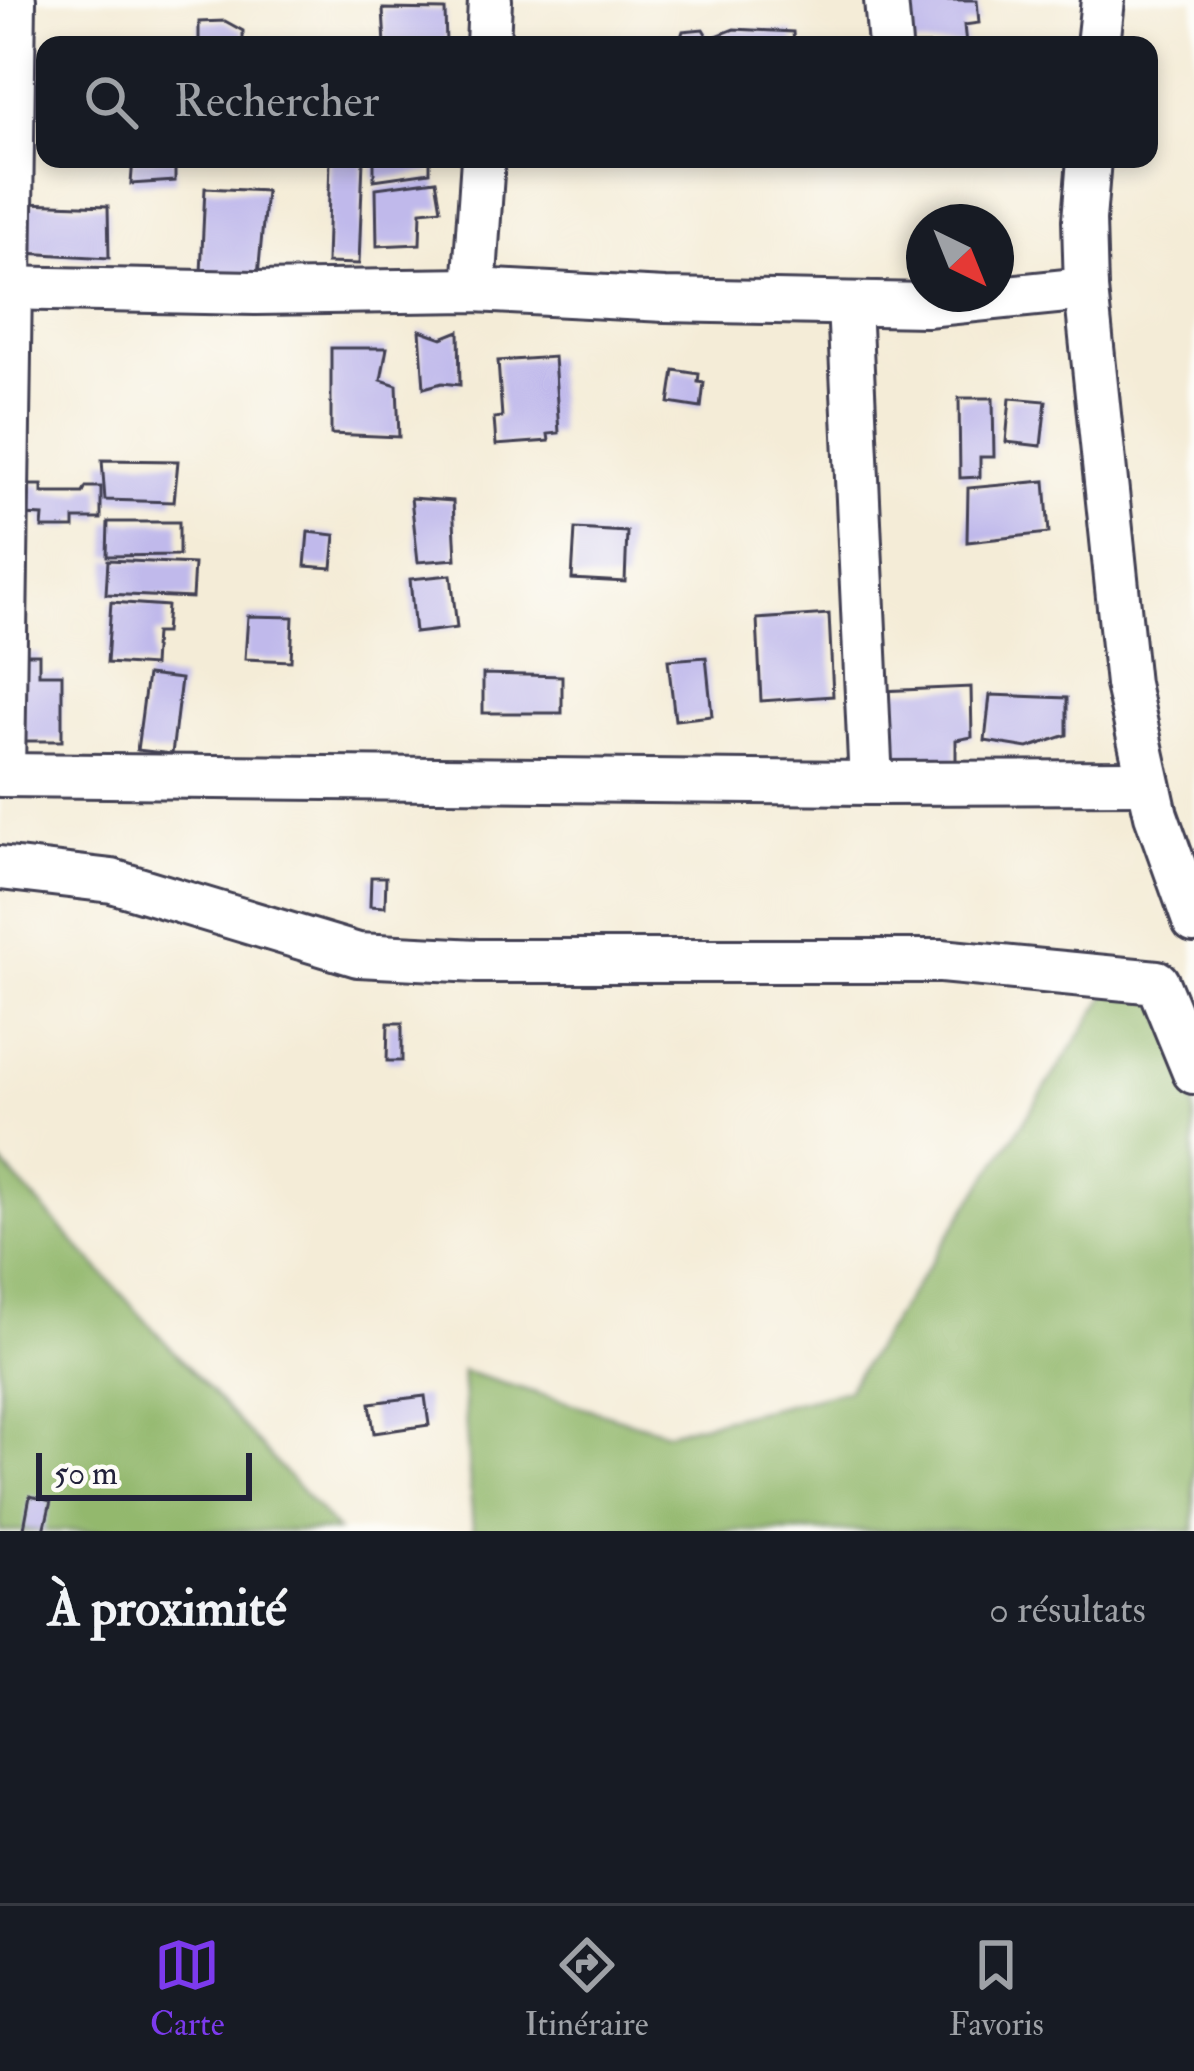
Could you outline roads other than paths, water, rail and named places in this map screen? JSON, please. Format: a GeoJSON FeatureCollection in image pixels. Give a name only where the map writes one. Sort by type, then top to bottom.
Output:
{"type":"FeatureCollection","features":[{"type":"Feature","properties":{"kind":"street"},"geometry":{"type":"LineString","coordinates":[[0,0],[16,0],[6,288],[1,775],[1148,782]]}},
{"type":"Feature","properties":{"kind":"street"},"geometry":{"type":"LineString","coordinates":[[488,36],[490,0]]}},
{"type":"Feature","properties":{"kind":"street"},"geometry":{"type":"LineString","coordinates":[[886,0],[889,36]]}},
{"type":"Feature","properties":{"kind":"street"},"geometry":{"type":"LineString","coordinates":[[1099,36],[1103,0]]}},
{"type":"Feature","properties":{"kind":"street"},"geometry":{"type":"LineString","coordinates":[[475,290],[482,168]]}},
{"type":"Feature","properties":{"kind":"street"},"geometry":{"type":"LineString","coordinates":[[1088,168],[1086,289],[1121,640],[1148,782],[1194,921]]}},
{"type":"Feature","properties":{"kind":"street"},"geometry":{"type":"LineString","coordinates":[[6,288],[255,293],[475,290],[664,300],[926,305],[1086,289]]}},
{"type":"Feature","properties":{"kind":"street"},"geometry":{"type":"LineString","coordinates":[[849,304],[871,783]]}},
{"type":"Feature","properties":{"kind":"street"},"geometry":{"type":"LineString","coordinates":[[0,868],[112,881],[358,955],[478,961],[940,961],[1157,982],[1194,1072]]}}]}
